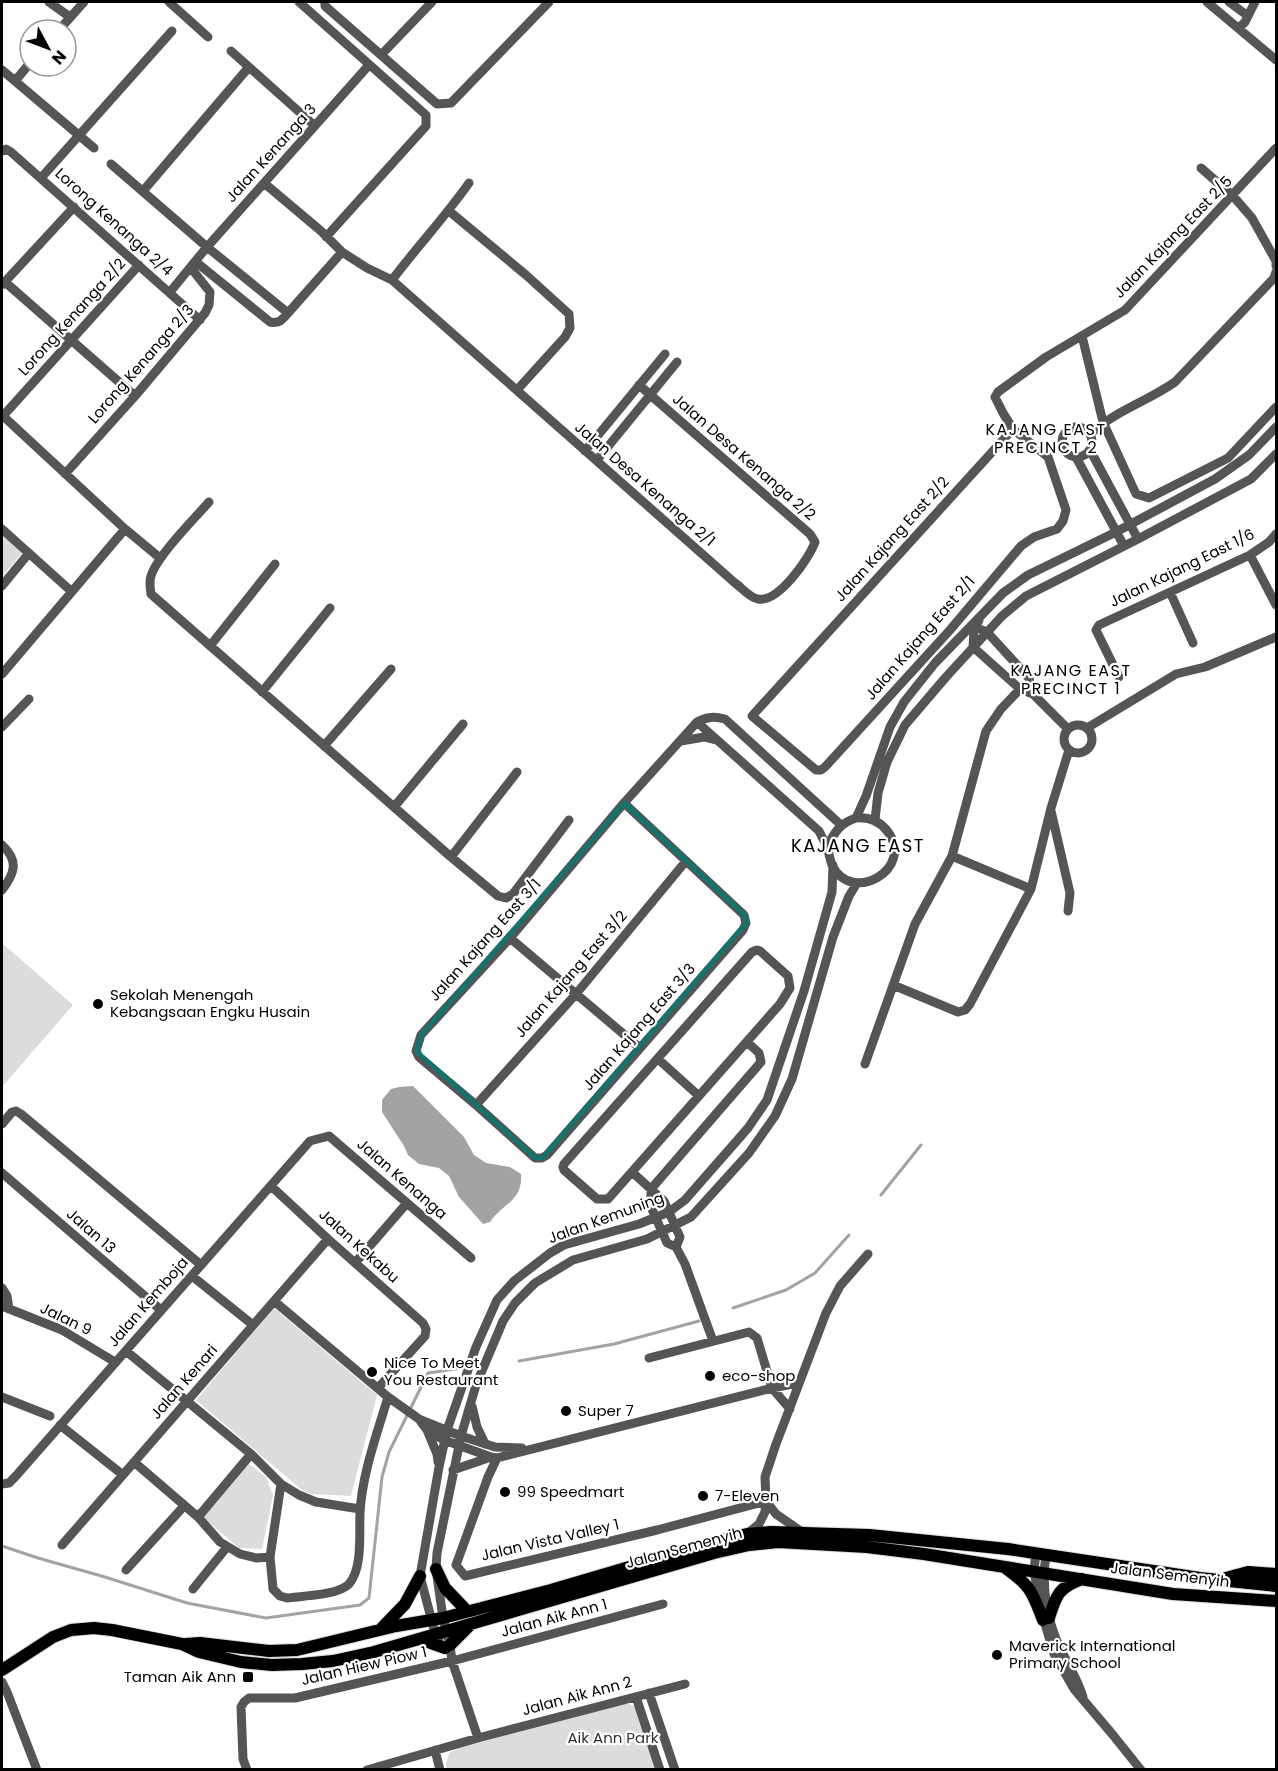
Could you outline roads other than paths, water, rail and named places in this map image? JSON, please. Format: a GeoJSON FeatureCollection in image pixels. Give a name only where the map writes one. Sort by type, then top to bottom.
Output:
{"type":"FeatureCollection","features":[{"type":"Feature","properties":{"kind":"main road","name":"Jalan Semenyih"},"geometry":{"type":"LineString","coordinates":[[2,1670],[53,1637],[71,1630],[94,1628],[182,1644],[200,1652],[241,1662],[272,1665],[333,1661],[420,1639],[439,1625],[467,1611],[747,1534],[771,1532],[924,1539],[1200,1578],[1276,1586]]}},
{"type":"Feature","properties":{"kind":"main road","name":"Jalan Semenyih"},"geometry":{"type":"LineString","coordinates":[[182,1644],[200,1643],[269,1651],[297,1650],[380,1630],[472,1623],[714,1553],[768,1543],[806,1542],[867,1547],[1001,1565],[1173,1594],[1276,1601]]}},
{"type":"Feature","properties":{"kind":"main road"},"geometry":{"type":"LineString","coordinates":[[1001,1565],[1028,1587],[1046,1619]]}},
{"type":"Feature","properties":{"kind":"main road"},"geometry":{"type":"LineString","coordinates":[[436,1569],[445,1588],[467,1611]]}},
{"type":"Feature","properties":{"kind":"main road"},"geometry":{"type":"LineString","coordinates":[[1222,1579],[1248,1572],[1276,1574]]}},
{"type":"Feature","properties":{"kind":"main road"},"geometry":{"type":"LineString","coordinates":[[380,1630],[405,1604],[420,1576]]}},
{"type":"Feature","properties":{"kind":"main road"},"geometry":{"type":"LineString","coordinates":[[1046,1619],[1059,1593],[1069,1584],[1084,1579]]}},
{"type":"Feature","properties":{"kind":"main road"},"geometry":{"type":"LineString","coordinates":[[420,1639],[447,1646],[472,1623]]}},
{"type":"Feature","properties":{"kind":"street"},"geometry":{"type":"LineString","coordinates":[[49,2],[70,17],[84,2]]}},
{"type":"Feature","properties":{"kind":"street"},"geometry":{"type":"LineString","coordinates":[[169,2],[208,37]]}},
{"type":"Feature","properties":{"kind":"street"},"geometry":{"type":"LineString","coordinates":[[299,2],[426,115],[426,126],[326,237]]}},
{"type":"Feature","properties":{"kind":"street"},"geometry":{"type":"LineString","coordinates":[[326,2],[325,6],[437,104],[451,103],[549,2]]}},
{"type":"Feature","properties":{"kind":"street"},"geometry":{"type":"LineString","coordinates":[[381,56],[432,2]]}},
{"type":"Feature","properties":{"kind":"street"},"geometry":{"type":"LineString","coordinates":[[1207,2],[1276,59]]}},
{"type":"Feature","properties":{"kind":"street"},"geometry":{"type":"LineString","coordinates":[[1229,2],[1248,16]]}},
{"type":"Feature","properties":{"kind":"street"},"geometry":{"type":"LineString","coordinates":[[1239,28],[1255,2]]}},
{"type":"Feature","properties":{"kind":"street"},"geometry":{"type":"LineString","coordinates":[[41,178],[172,31]]}},
{"type":"Feature","properties":{"kind":"street"},"geometry":{"type":"LineString","coordinates":[[231,51],[315,126]]}},
{"type":"Feature","properties":{"kind":"street","name":"Jalan Kenanga 3"},"geometry":{"type":"LineString","coordinates":[[170,292],[207,247],[369,65]]}},
{"type":"Feature","properties":{"kind":"street"},"geometry":{"type":"LineString","coordinates":[[143,191],[249,67]]}},
{"type":"Feature","properties":{"kind":"street"},"geometry":{"type":"LineString","coordinates":[[2,70],[94,148]]}},
{"type":"Feature","properties":{"kind":"street"},"geometry":{"type":"LineString","coordinates":[[15,81],[18,77]]}},
{"type":"Feature","properties":{"kind":"street","name":"Jalan Kajang East 2/5"},"geometry":{"type":"LineString","coordinates":[[1013,429],[995,397],[998,392],[1046,357],[1125,310],[1276,148]]}},
{"type":"Feature","properties":{"kind":"street","name":"Lorong Kenanga 2/4"},"geometry":{"type":"LineString","coordinates":[[4,150],[41,178],[200,320]]}},
{"type":"Feature","properties":{"kind":"street"},"geometry":{"type":"LineString","coordinates":[[111,164],[288,313]]}},
{"type":"Feature","properties":{"kind":"street"},"geometry":{"type":"LineString","coordinates":[[1201,168],[1233,196],[1252,218],[1276,261],[1276,266]]}},
{"type":"Feature","properties":{"kind":"street","name":"Jalan Desa Kenanga 2/1"},"geometry":{"type":"LineString","coordinates":[[264,183],[342,252],[392,280],[756,599]]}},
{"type":"Feature","properties":{"kind":"street"},"geometry":{"type":"LineString","coordinates":[[392,280],[469,183]]}},
{"type":"Feature","properties":{"kind":"street"},"geometry":{"type":"LineString","coordinates":[[74,207],[3,284],[135,396]]}},
{"type":"Feature","properties":{"kind":"street"},"geometry":{"type":"LineString","coordinates":[[449,211],[526,275],[569,315],[570,328],[565,337],[517,390]]}},
{"type":"Feature","properties":{"kind":"street"},"geometry":{"type":"LineString","coordinates":[[193,265],[270,322],[275,323],[288,313],[342,252]]}},
{"type":"Feature","properties":{"kind":"street","name":"Lorong Kenanga 2/2"},"geometry":{"type":"LineString","coordinates":[[2,415],[139,265]]}},
{"type":"Feature","properties":{"kind":"street","name":"Lorong Kenanga 2/3"},"geometry":{"type":"LineString","coordinates":[[65,474],[200,320],[209,305],[210,292],[193,265]]}},
{"type":"Feature","properties":{"kind":"street"},"geometry":{"type":"LineString","coordinates":[[1090,434],[1103,422],[1175,382],[1274,278],[1276,272]]}},
{"type":"Feature","properties":{"kind":"street"},"geometry":{"type":"LineString","coordinates":[[1082,336],[1103,422],[1136,494],[1149,498],[1228,458],[1276,407]]}},
{"type":"Feature","properties":{"kind":"street"},"geometry":{"type":"LineString","coordinates":[[585,451],[665,354]]}},
{"type":"Feature","properties":{"kind":"street"},"geometry":{"type":"LineString","coordinates":[[597,460],[677,362]]}},
{"type":"Feature","properties":{"kind":"street","name":"Jalan Desa Kenanga 2/2"},"geometry":{"type":"LineString","coordinates":[[639,385],[810,534],[815,542],[811,552],[794,575],[774,596],[766,600],[756,599]]}},
{"type":"Feature","properties":{"kind":"street"},"geometry":{"type":"LineString","coordinates":[[2,415],[125,530],[160,558]]}},
{"type":"Feature","properties":{"kind":"street"},"geometry":{"type":"LineString","coordinates":[[856,818],[890,728],[904,702],[935,663],[1003,593],[1028,575],[1215,479],[1249,455],[1276,427]]}},
{"type":"Feature","properties":{"kind":"street"},"geometry":{"type":"LineString","coordinates":[[1069,428],[1083,428],[1090,434],[1092,442],[1090,450],[1081,456],[1076,457],[1063,449],[1063,435],[1069,428]]}},
{"type":"Feature","properties":{"kind":"street"},"geometry":{"type":"LineString","coordinates":[[1013,429],[1048,458],[1063,449]]}},
{"type":"Feature","properties":{"kind":"street","name":"Jalan Kajang East 2/2"},"geometry":{"type":"LineString","coordinates":[[752,716],[1013,429]]}},
{"type":"Feature","properties":{"kind":"street"},"geometry":{"type":"LineString","coordinates":[[1090,450],[1138,539]]}},
{"type":"Feature","properties":{"kind":"street"},"geometry":{"type":"LineString","coordinates":[[875,820],[878,793],[888,762],[905,725],[1002,616],[1026,596],[1251,479],[1276,454]]}},
{"type":"Feature","properties":{"kind":"street"},"geometry":{"type":"LineString","coordinates":[[1076,457],[1124,546]]}},
{"type":"Feature","properties":{"kind":"street","name":"Jalan Kajang East 2/1"},"geometry":{"type":"LineString","coordinates":[[752,716],[816,770],[825,767],[950,630],[1021,546],[1034,537],[1057,529],[1063,521],[1066,510],[1048,458]]}},
{"type":"Feature","properties":{"kind":"street"},"geometry":{"type":"LineString","coordinates":[[209,502],[160,558],[151,575],[151,594],[498,896],[506,897],[513,894],[569,820]]}},
{"type":"Feature","properties":{"kind":"street"},"geometry":{"type":"LineString","coordinates":[[2,529],[71,591]]}},
{"type":"Feature","properties":{"kind":"street"},"geometry":{"type":"LineString","coordinates":[[2,674],[125,530]]}},
{"type":"Feature","properties":{"kind":"street","name":"Jalan Kajang East 1/6"},"geometry":{"type":"LineString","coordinates":[[1119,676],[1096,630],[1097,627],[1250,555],[1269,542],[1276,534]]}},
{"type":"Feature","properties":{"kind":"street"},"geometry":{"type":"LineString","coordinates":[[2,586],[29,553]]}},
{"type":"Feature","properties":{"kind":"street"},"geometry":{"type":"LineString","coordinates":[[1250,555],[1276,605]]}},
{"type":"Feature","properties":{"kind":"street"},"geometry":{"type":"LineString","coordinates":[[210,646],[275,564]]}},
{"type":"Feature","properties":{"kind":"street"},"geometry":{"type":"LineString","coordinates":[[1170,592],[1193,643]]}},
{"type":"Feature","properties":{"kind":"street"},"geometry":{"type":"LineString","coordinates":[[262,692],[330,608]]}},
{"type":"Feature","properties":{"kind":"street"},"geometry":{"type":"LineString","coordinates":[[973,647],[974,631],[981,615]]}},
{"type":"Feature","properties":{"kind":"street"},"geometry":{"type":"LineString","coordinates":[[960,636],[974,631],[987,632],[1029,678],[1033,694]]}},
{"type":"Feature","properties":{"kind":"street"},"geometry":{"type":"LineString","coordinates":[[1087,728],[1092,738],[1088,749],[1077,753],[1069,750],[1064,740],[1068,729],[1075,725],[1087,728],[1176,674],[1205,666],[1276,637]]}},
{"type":"Feature","properties":{"kind":"street"},"geometry":{"type":"LineString","coordinates":[[973,647],[1020,689],[1033,694],[1068,729]]}},
{"type":"Feature","properties":{"kind":"street"},"geometry":{"type":"LineString","coordinates":[[324,746],[390,669]]}},
{"type":"Feature","properties":{"kind":"street"},"geometry":{"type":"LineString","coordinates":[[865,1065],[915,924],[952,856],[986,731],[1001,709],[1020,689]]}},
{"type":"Feature","properties":{"kind":"street"},"geometry":{"type":"LineString","coordinates":[[2,728],[28,699]]}},
{"type":"Feature","properties":{"kind":"street"},"geometry":{"type":"LineString","coordinates":[[827,847],[841,825],[856,818],[869,818],[884,826],[890,834],[894,844],[894,854],[885,873],[877,879],[857,882],[847,879],[832,865],[819,831],[697,722],[705,718],[725,719],[841,825]]}},
{"type":"Feature","properties":{"kind":"street","name":"Jalan Kajang East 3/1"},"geometry":{"type":"LineString","coordinates":[[547,1155],[535,1158],[419,1057],[416,1052],[417,1044],[421,1035],[440,1012],[510,938],[624,803],[697,722]]}},
{"type":"Feature","properties":{"kind":"street"},"geometry":{"type":"LineString","coordinates":[[394,807],[463,724]]}},
{"type":"Feature","properties":{"kind":"street"},"geometry":{"type":"LineString","coordinates":[[681,741],[704,737],[718,741]]}},
{"type":"Feature","properties":{"kind":"street"},"geometry":{"type":"LineString","coordinates":[[893,985],[958,1012],[965,1010],[970,1004],[1031,889],[1051,808],[1069,750]]}},
{"type":"Feature","properties":{"kind":"street"},"geometry":{"type":"LineString","coordinates":[[451,857],[517,772]]}},
{"type":"Feature","properties":{"kind":"street"},"geometry":{"type":"LineString","coordinates":[[624,803],[686,861]]}},
{"type":"Feature","properties":{"kind":"street"},"geometry":{"type":"LineString","coordinates":[[1051,808],[1070,893],[1068,911]]}},
{"type":"Feature","properties":{"kind":"street"},"geometry":{"type":"LineString","coordinates":[[2,845],[13,859],[13,868],[11,877],[2,890]]}},
{"type":"Feature","properties":{"kind":"street"},"geometry":{"type":"LineString","coordinates":[[952,856],[1031,889]]}},
{"type":"Feature","properties":{"kind":"street","name":"Jalan Kajang East 3/3"},"geometry":{"type":"LineString","coordinates":[[547,1155],[743,930],[746,923],[744,915],[686,861]]}},
{"type":"Feature","properties":{"kind":"street","name":"Jalan Kajang East 3/2"},"geometry":{"type":"LineString","coordinates":[[476,1105],[576,993],[686,861]]}},
{"type":"Feature","properties":{"kind":"street","name":"Jalan Kemuning"},"geometry":{"type":"LineString","coordinates":[[439,1625],[420,1576],[439,1467],[447,1430],[497,1300],[514,1281],[564,1245],[639,1224],[669,1212],[685,1200],[748,1128],[767,1100],[804,991],[832,892],[832,865]]}},
{"type":"Feature","properties":{"kind":"street","name":"Jalan Kemuning"},"geometry":{"type":"LineString","coordinates":[[439,1625],[437,1553],[459,1441],[476,1385],[503,1320],[515,1303],[535,1283],[573,1260],[647,1239],[691,1218],[749,1153],[775,1116],[792,1079],[833,937],[857,882]]}},
{"type":"Feature","properties":{"kind":"street"},"geometry":{"type":"LineString","coordinates":[[510,938],[640,1048]]}},
{"type":"Feature","properties":{"kind":"street"},"geometry":{"type":"LineString","coordinates":[[760,951],[788,976],[790,988],[780,1004],[747,1042],[608,1199],[597,1199],[564,1170],[563,1167],[752,952],[760,951]]}},
{"type":"Feature","properties":{"kind":"street"},"geometry":{"type":"LineString","coordinates":[[780,1004],[804,991]]}},
{"type":"Feature","properties":{"kind":"street"},"geometry":{"type":"LineString","coordinates":[[713,1341],[685,1264],[663,1233],[651,1207],[651,1189],[761,1062],[759,1053],[747,1042]]}},
{"type":"Feature","properties":{"kind":"street"},"geometry":{"type":"LineString","coordinates":[[658,1059],[699,1096]]}},
{"type":"Feature","properties":{"kind":"street"},"geometry":{"type":"LineString","coordinates":[[2,1125],[12,1112],[16,1111],[21,1114],[201,1265]]}},
{"type":"Feature","properties":{"kind":"street","name":"Jalan Kenanga"},"geometry":{"type":"LineString","coordinates":[[310,1141],[329,1136],[471,1258]]}},
{"type":"Feature","properties":{"kind":"street","name":"Jalan Kemboja"},"geometry":{"type":"LineString","coordinates":[[5,1484],[126,1351],[310,1141]]}},
{"type":"Feature","properties":{"kind":"street"},"geometry":{"type":"LineString","coordinates":[[632,1172],[664,1201],[680,1237]]}},
{"type":"Feature","properties":{"kind":"street","name":"Jalan 13"},"geometry":{"type":"LineString","coordinates":[[2,1173],[161,1310]]}},
{"type":"Feature","properties":{"kind":"street","name":"Jalan Kekabu"},"geometry":{"type":"LineString","coordinates":[[272,1186],[423,1323],[426,1329],[425,1336],[378,1388]]}},
{"type":"Feature","properties":{"kind":"street"},"geometry":{"type":"LineString","coordinates":[[664,1201],[685,1200]]}},
{"type":"Feature","properties":{"kind":"street"},"geometry":{"type":"LineString","coordinates":[[355,1263],[407,1203]]}},
{"type":"Feature","properties":{"kind":"street"},"geometry":{"type":"LineString","coordinates":[[639,1224],[651,1207]]}},
{"type":"Feature","properties":{"kind":"street"},"geometry":{"type":"LineString","coordinates":[[672,1245],[680,1237],[691,1218]]}},
{"type":"Feature","properties":{"kind":"street","name":"Jalan Kenari"},"geometry":{"type":"LineString","coordinates":[[62,1545],[328,1239]]}},
{"type":"Feature","properties":{"kind":"street"},"geometry":{"type":"LineString","coordinates":[[647,1239],[672,1245]]}},
{"type":"Feature","properties":{"kind":"street"},"geometry":{"type":"LineString","coordinates":[[747,1534],[759,1524],[765,1512],[765,1477],[798,1383],[826,1313],[840,1286],[868,1254]]}},
{"type":"Feature","properties":{"kind":"street"},"geometry":{"type":"LineString","coordinates":[[192,1276],[253,1325]]}},
{"type":"Feature","properties":{"kind":"street"},"geometry":{"type":"LineString","coordinates":[[2,1288],[7,1296],[5,1307]]}},
{"type":"Feature","properties":{"kind":"street"},"geometry":{"type":"LineString","coordinates":[[274,1301],[416,1418],[427,1430],[444,1440],[530,1449]]}},
{"type":"Feature","properties":{"kind":"street","name":"Jalan 9"},"geometry":{"type":"LineString","coordinates":[[5,1307],[62,1330],[115,1362]]}},
{"type":"Feature","properties":{"kind":"street"},"geometry":{"type":"LineString","coordinates":[[649,1358],[749,1332],[757,1338],[772,1388],[790,1409]]}},
{"type":"Feature","properties":{"kind":"street"},"geometry":{"type":"LineString","coordinates":[[126,1351],[251,1454],[281,1484],[316,1502],[360,1509]]}},
{"type":"Feature","properties":{"kind":"street"},"geometry":{"type":"LineString","coordinates":[[453,1470],[473,1462],[798,1383]]}},
{"type":"Feature","properties":{"kind":"street"},"geometry":{"type":"LineString","coordinates":[[2,1397],[50,1416]]}},
{"type":"Feature","properties":{"kind":"street"},"geometry":{"type":"LineString","coordinates":[[281,1484],[270,1557],[273,1589],[280,1596],[287,1598],[341,1590],[350,1584],[358,1569],[360,1509],[368,1468],[388,1397]]}},
{"type":"Feature","properties":{"kind":"street"},"geometry":{"type":"LineString","coordinates":[[471,1404],[477,1427],[485,1444]]}},
{"type":"Feature","properties":{"kind":"street"},"geometry":{"type":"LineString","coordinates":[[416,1418],[447,1430],[459,1441],[494,1457]]}},
{"type":"Feature","properties":{"kind":"street"},"geometry":{"type":"LineString","coordinates":[[60,1425],[123,1475]]}},
{"type":"Feature","properties":{"kind":"street"},"geometry":{"type":"LineString","coordinates":[[427,1430],[437,1454],[439,1467]]}},
{"type":"Feature","properties":{"kind":"street"},"geometry":{"type":"LineString","coordinates":[[198,1517],[251,1454]]}},
{"type":"Feature","properties":{"kind":"street","name":"Jalan Vista Valley 1"},"geometry":{"type":"LineString","coordinates":[[494,1457],[456,1565],[465,1576],[613,1541],[766,1501]]}},
{"type":"Feature","properties":{"kind":"street"},"geometry":{"type":"LineString","coordinates":[[134,1462],[198,1517],[227,1547],[240,1554],[256,1558],[270,1557]]}},
{"type":"Feature","properties":{"kind":"street"},"geometry":{"type":"LineString","coordinates":[[473,1462],[488,1470],[490,1473],[488,1477]]}},
{"type":"Feature","properties":{"kind":"street"},"geometry":{"type":"LineString","coordinates":[[766,1501],[776,1514],[802,1532]]}},
{"type":"Feature","properties":{"kind":"street"},"geometry":{"type":"LineString","coordinates":[[126,1570],[184,1506]]}},
{"type":"Feature","properties":{"kind":"street"},"geometry":{"type":"LineString","coordinates":[[194,1590],[227,1547]]}},
{"type":"Feature","properties":{"kind":"street"},"geometry":{"type":"LineString","coordinates":[[1041,1554],[1039,1571],[1045,1596],[1046,1619],[1079,1685],[1083,1699],[1141,1770]]}},
{"type":"Feature","properties":{"kind":"street","name":"Jalan Aik Ann 1"},"geometry":{"type":"LineString","coordinates":[[452,1661],[663,1604]]}},
{"type":"Feature","properties":{"kind":"street"},"geometry":{"type":"LineString","coordinates":[[439,1625],[478,1738]]}},
{"type":"Feature","properties":{"kind":"street","name":"Jalan Hiew Piow 1"},"geometry":{"type":"LineString","coordinates":[[247,1770],[243,1759],[241,1707],[249,1698],[295,1698],[452,1661]]}},
{"type":"Feature","properties":{"kind":"street"},"geometry":{"type":"LineString","coordinates":[[2,1682],[28,1742],[37,1770]]}},
{"type":"Feature","properties":{"kind":"street","name":"Jalan Aik Ann 2"},"geometry":{"type":"LineString","coordinates":[[367,1770],[478,1738],[685,1684]]}},
{"type":"Feature","properties":{"kind":"street"},"geometry":{"type":"LineString","coordinates":[[649,1693],[675,1770]]}},
{"type":"Feature","properties":{"kind":"street"},"geometry":{"type":"LineString","coordinates":[[636,1697],[660,1770]]}},
{"type":"Feature","properties":{"kind":"street"},"geometry":{"type":"LineString","coordinates":[[435,1750],[440,1770]]}},
{"type":"Feature","properties":{"kind":"waterway"},"geometry":{"type":"LineString","coordinates":[[881,1195],[921,1145]]}},
{"type":"Feature","properties":{"kind":"waterway"},"geometry":{"type":"LineString","coordinates":[[733,1308],[786,1290],[815,1273],[849,1235]]}},
{"type":"Feature","properties":{"kind":"waterway"},"geometry":{"type":"LineString","coordinates":[[519,1361],[614,1344],[699,1321]]}},
{"type":"Feature","properties":{"kind":"waterway"},"geometry":{"type":"LineString","coordinates":[[2,1546],[187,1603],[266,1618],[360,1605],[369,1598],[382,1477],[389,1452],[428,1373],[462,1368]]}},
{"type":"Feature","properties":{"kind":"place","name":"Sekolah Menengah Kebangsaan Engku Husain"},"geometry":{"type":"Point","coordinates":[98,1004]}},
{"type":"Feature","properties":{"kind":"place","name":"Nice To Meet You Restaurant"},"geometry":{"type":"Point","coordinates":[372,1372]}},
{"type":"Feature","properties":{"kind":"place","name":"eco-shop"},"geometry":{"type":"Point","coordinates":[710,1376]}},
{"type":"Feature","properties":{"kind":"place","name":"Super 7"},"geometry":{"type":"Point","coordinates":[566,1411]}},
{"type":"Feature","properties":{"kind":"place","name":"99 Speedmart"},"geometry":{"type":"Point","coordinates":[505,1492]}},
{"type":"Feature","properties":{"kind":"place","name":"7-Eleven"},"geometry":{"type":"Point","coordinates":[703,1496]}},
{"type":"Feature","properties":{"kind":"place","name":"Maverick International Primary School"},"geometry":{"type":"Point","coordinates":[997,1655]}},
{"type":"Feature","properties":{"kind":"place","name":"Taman Aik Ann"},"geometry":{"type":"Point","coordinates":[248,1677]}},
{"type":"Feature","properties":{"kind":"district","name":"KAJANG EAST PRECINCT 2"},"geometry":{"type":"Point","coordinates":[1046,438]}},
{"type":"Feature","properties":{"kind":"district","name":"KAJANG EAST PRECINCT 1"},"geometry":{"type":"Point","coordinates":[1071,679]}},
{"type":"Feature","properties":{"kind":"district","name":"KAJANG EAST"},"geometry":{"type":"Point","coordinates":[858,846]}},
{"type":"Feature","properties":{"kind":"park label","name":"Aik Ann Park"},"geometry":{"type":"Point","coordinates":[613,1738]}}]}
